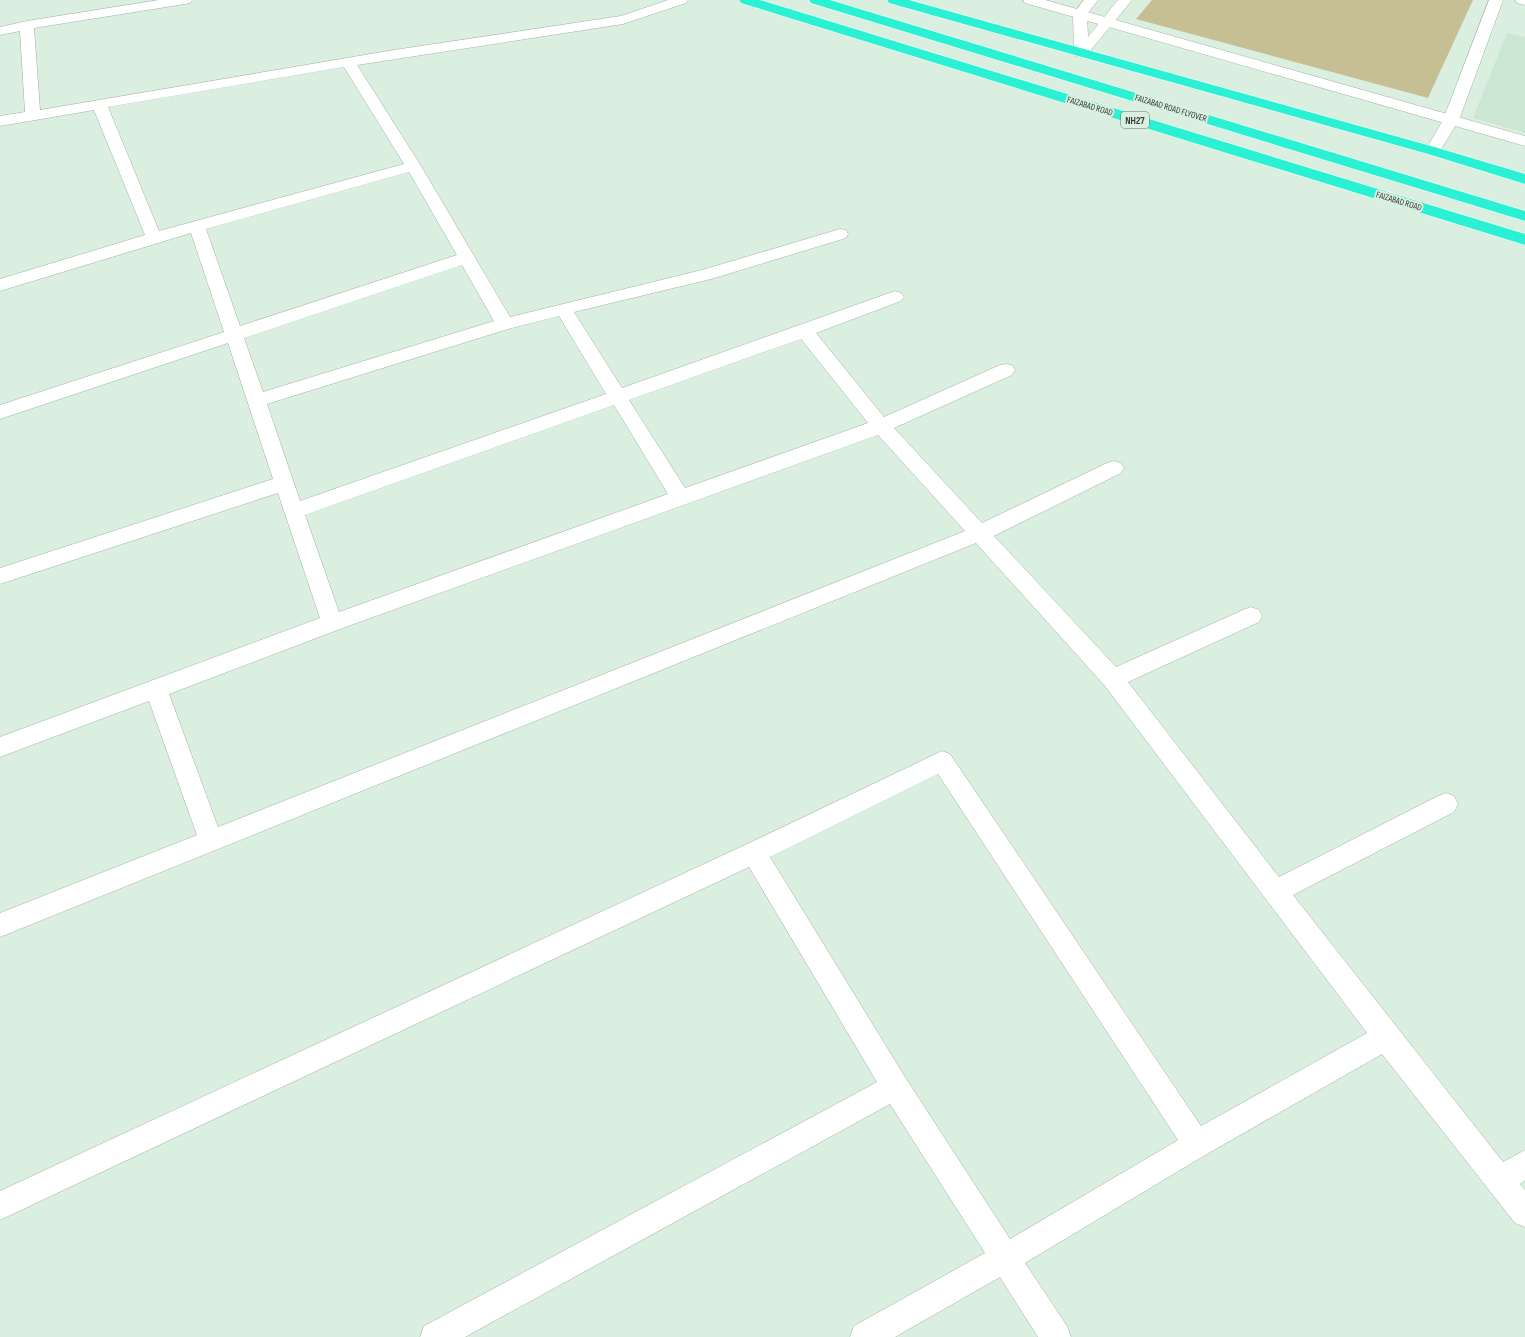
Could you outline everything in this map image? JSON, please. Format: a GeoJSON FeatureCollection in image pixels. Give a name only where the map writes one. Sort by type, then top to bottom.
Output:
{"type":"FeatureCollection","features":[{"type":"Feature","properties":{"kind":"highway","name":"FAIZABAD ROAD"},"geometry":{"type":"LineString","coordinates":[[746,0],[1525,240]]}},
{"type":"Feature","properties":{"kind":"highway","name":"FAIZABAD ROAD FLYOVER"},"geometry":{"type":"LineString","coordinates":[[816,0],[1525,216]]}},
{"type":"Feature","properties":{"kind":"highway"},"geometry":{"type":"LineString","coordinates":[[894,0],[1433,151],[1525,179]]}},
{"type":"Feature","properties":{"kind":"street"},"geometry":{"type":"LineString","coordinates":[[0,31],[27,25],[56,13],[75,18],[185,0]]}},
{"type":"Feature","properties":{"kind":"street"},"geometry":{"type":"LineString","coordinates":[[0,121],[348,62],[623,20],[681,0]]}},
{"type":"Feature","properties":{"kind":"street"},"geometry":{"type":"LineString","coordinates":[[1030,0],[1525,141]]}},
{"type":"Feature","properties":{"kind":"street"},"geometry":{"type":"LineString","coordinates":[[1081,53],[1080,14],[1091,0]]}},
{"type":"Feature","properties":{"kind":"street"},"geometry":{"type":"LineString","coordinates":[[1081,53],[1125,0]]}},
{"type":"Feature","properties":{"kind":"street"},"geometry":{"type":"LineString","coordinates":[[1433,151],[1451,120],[1496,0]]}},
{"type":"Feature","properties":{"kind":"street"},"geometry":{"type":"LineString","coordinates":[[27,25],[33,115]]}},
{"type":"Feature","properties":{"kind":"street"},"geometry":{"type":"LineString","coordinates":[[348,62],[413,166],[505,324]]}},
{"type":"Feature","properties":{"kind":"street"},"geometry":{"type":"LineString","coordinates":[[99,104],[154,238]]}},
{"type":"Feature","properties":{"kind":"street"},"geometry":{"type":"LineString","coordinates":[[0,285],[154,238],[413,166]]}},
{"type":"Feature","properties":{"kind":"street"},"geometry":{"type":"LineString","coordinates":[[197,226],[332,623]]}},
{"type":"Feature","properties":{"kind":"street"},"geometry":{"type":"LineString","coordinates":[[257,400],[505,324],[705,276],[840,234]]}},
{"type":"Feature","properties":{"kind":"street"},"geometry":{"type":"LineString","coordinates":[[0,412],[466,258]]}},
{"type":"Feature","properties":{"kind":"street"},"geometry":{"type":"LineString","coordinates":[[294,511],[804,331],[895,297]]}},
{"type":"Feature","properties":{"kind":"street"},"geometry":{"type":"LineString","coordinates":[[563,309],[680,498]]}},
{"type":"Feature","properties":{"kind":"street"},"geometry":{"type":"LineString","coordinates":[[804,331],[881,426],[981,533],[1113,679],[1277,891],[1386,1037],[1525,1213]]}},
{"type":"Feature","properties":{"kind":"street"},"geometry":{"type":"LineString","coordinates":[[0,747],[332,623],[881,426],[1006,370]]}},
{"type":"Feature","properties":{"kind":"street"},"geometry":{"type":"LineString","coordinates":[[0,926],[981,533],[1114,468]]}},
{"type":"Feature","properties":{"kind":"street"},"geometry":{"type":"LineString","coordinates":[[0,576],[284,483]]}},
{"type":"Feature","properties":{"kind":"street"},"geometry":{"type":"LineString","coordinates":[[1113,679],[1250,616]]}},
{"type":"Feature","properties":{"kind":"street"},"geometry":{"type":"LineString","coordinates":[[156,689],[211,841]]}},
{"type":"Feature","properties":{"kind":"street"},"geometry":{"type":"LineString","coordinates":[[0,1206],[754,853],[942,761],[1197,1144]]}},
{"type":"Feature","properties":{"kind":"street"},"geometry":{"type":"LineString","coordinates":[[1277,891],[1446,804]]}},
{"type":"Feature","properties":{"kind":"street"},"geometry":{"type":"LineString","coordinates":[[754,853],[895,1087],[1056,1337]]}},
{"type":"Feature","properties":{"kind":"street"},"geometry":{"type":"LineString","coordinates":[[865,1337],[1006,1258],[1197,1144],[1386,1037]]}},
{"type":"Feature","properties":{"kind":"street"},"geometry":{"type":"LineString","coordinates":[[435,1337],[895,1087]]}},
{"type":"Feature","properties":{"kind":"street"},"geometry":{"type":"LineString","coordinates":[[1500,1180],[1525,1164]]}},
{"type":"Feature","properties":{"kind":"shaded area"},"geometry":{"type":"Polygon","coordinates":[[[1152,0],[1473,0],[1428,98],[1136,19],[1152,0]]]}},
{"type":"Feature","properties":{"kind":"shaded area"},"geometry":{"type":"Polygon","coordinates":[[[1507,33],[1525,37],[1525,133],[1473,118],[1507,33]]]}}]}
